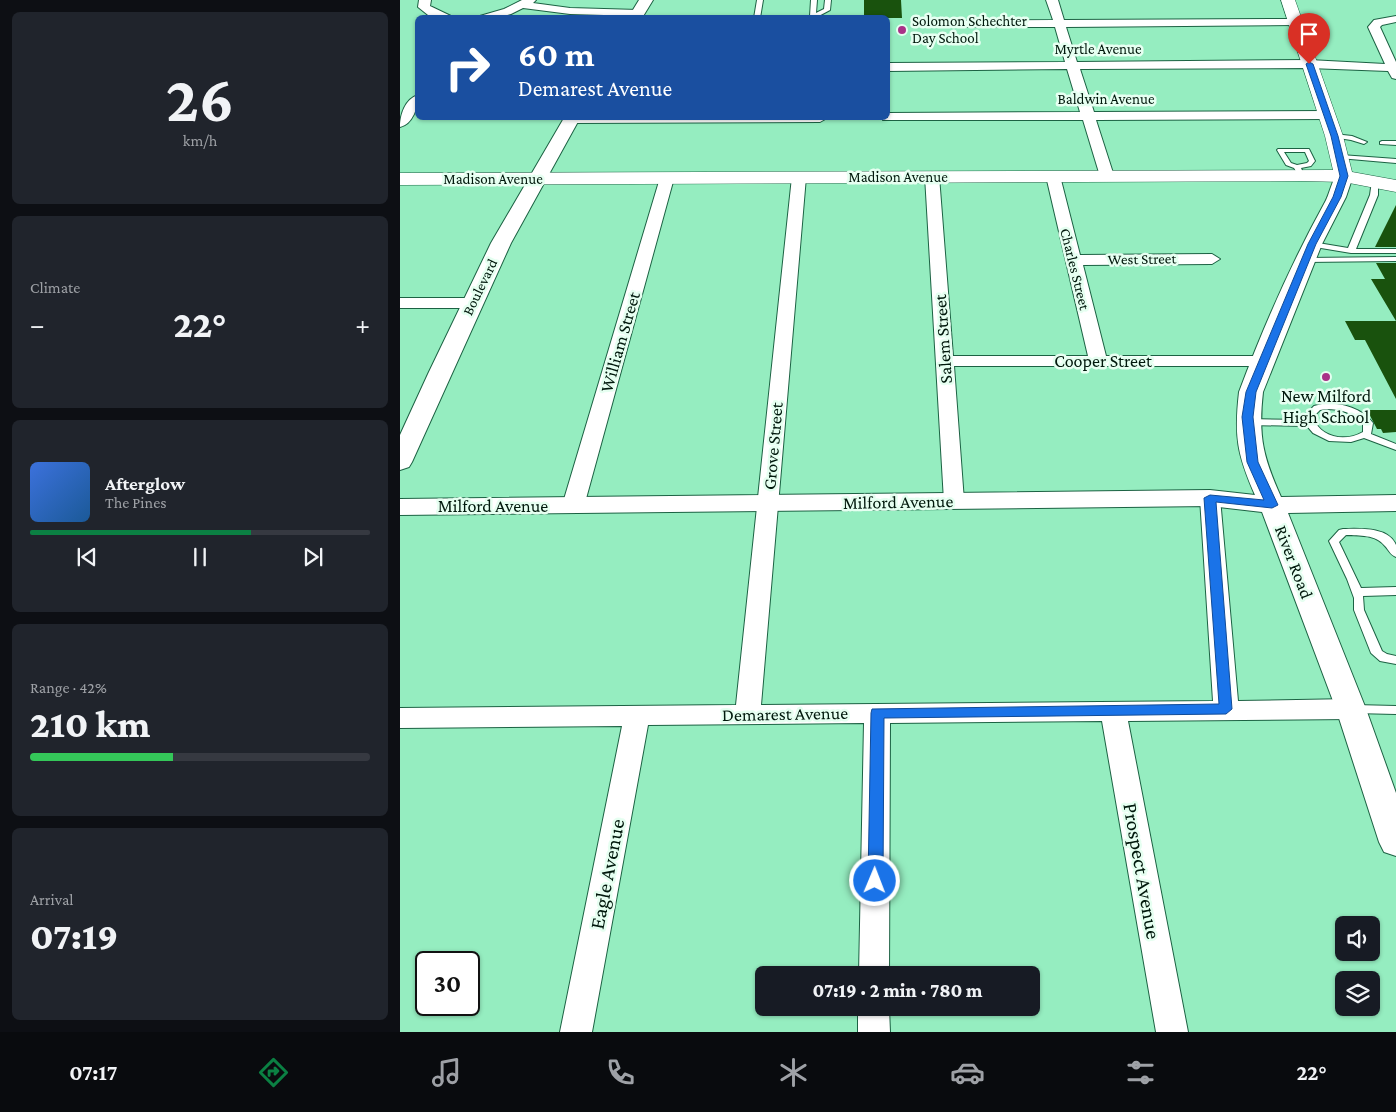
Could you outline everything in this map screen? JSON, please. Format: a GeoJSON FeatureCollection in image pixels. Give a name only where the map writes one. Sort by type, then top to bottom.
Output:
{"type":"FeatureCollection","features":[{"type":"Feature","properties":{"kind":"main road","name":"River Road"},"geometry":{"type":"LineString","coordinates":[[1288,0],[1334,136],[1344,176]]}},
{"type":"Feature","properties":{"kind":"main road","name":"Madison Avenue"},"geometry":{"type":"LineString","coordinates":[[400,179],[1107,176],[1299,171],[1344,176],[1396,186]]}},
{"type":"Feature","properties":{"kind":"street"},"geometry":{"type":"LineString","coordinates":[[425,0],[424,7],[427,10],[441,15]]}},
{"type":"Feature","properties":{"kind":"street"},"geometry":{"type":"LineString","coordinates":[[492,15],[507,12],[527,3],[570,11],[636,15],[646,0]]}},
{"type":"Feature","properties":{"kind":"street"},"geometry":{"type":"LineString","coordinates":[[1052,0],[1107,176]]}},
{"type":"Feature","properties":{"kind":"street"},"geometry":{"type":"LineString","coordinates":[[1394,71],[1374,27],[1376,23],[1396,20]]}},
{"type":"Feature","properties":{"kind":"street"},"geometry":{"type":"LineString","coordinates":[[940,24],[1295,22]]}},
{"type":"Feature","properties":{"kind":"street","name":"Myrtle Avenue"},"geometry":{"type":"LineString","coordinates":[[890,66],[1309,64],[1394,71]]}},
{"type":"Feature","properties":{"kind":"street"},"geometry":{"type":"LineString","coordinates":[[400,123],[415,103]]}},
{"type":"Feature","properties":{"kind":"street","name":"Baldwin Avenue"},"geometry":{"type":"LineString","coordinates":[[890,117],[1326,115]]}},
{"type":"Feature","properties":{"kind":"street","name":"Boulevard"},"geometry":{"type":"LineString","coordinates":[[400,462],[472,303],[535,178],[571,120]]}},
{"type":"Feature","properties":{"kind":"street","name":"Salem Street"},"geometry":{"type":"LineString","coordinates":[[932,176],[954,501]]}},
{"type":"Feature","properties":{"kind":"street","name":"Charles Street"},"geometry":{"type":"LineString","coordinates":[[1053,176],[1098,361]]}},
{"type":"Feature","properties":{"kind":"street","name":"River Road"},"geometry":{"type":"LineString","coordinates":[[1344,176],[1337,197],[1309,252],[1262,361],[1251,392],[1248,422],[1253,462],[1272,505],[1351,709],[1396,842]]}},
{"type":"Feature","properties":{"kind":"street","name":"Grove Street"},"geometry":{"type":"LineString","coordinates":[[748,714],[799,177]]}},
{"type":"Feature","properties":{"kind":"street","name":"William Street"},"geometry":{"type":"LineString","coordinates":[[573,506],[667,178]]}},
{"type":"Feature","properties":{"kind":"street","name":"West Street"},"geometry":{"type":"LineString","coordinates":[[1072,260],[1212,259]]}},
{"type":"Feature","properties":{"kind":"street"},"geometry":{"type":"LineString","coordinates":[[400,303],[472,303]]}},
{"type":"Feature","properties":{"kind":"street","name":"Cooper Street"},"geometry":{"type":"LineString","coordinates":[[944,361],[1262,361]]}},
{"type":"Feature","properties":{"kind":"street"},"geometry":{"type":"LineString","coordinates":[[1210,498],[1226,709]]}},
{"type":"Feature","properties":{"kind":"street","name":"Milford Avenue"},"geometry":{"type":"LineString","coordinates":[[400,507],[1210,498],[1272,505],[1396,504]]}},
{"type":"Feature","properties":{"kind":"street","name":"Demarest Avenue"},"geometry":{"type":"LineString","coordinates":[[400,718],[1351,709]]}},
{"type":"Feature","properties":{"kind":"street","name":"Prospect Avenue"},"geometry":{"type":"LineString","coordinates":[[1113,710],[1172,1032]]}},
{"type":"Feature","properties":{"kind":"street"},"geometry":{"type":"LineString","coordinates":[[874,966],[877,713]]}},
{"type":"Feature","properties":{"kind":"street","name":"Eagle Avenue"},"geometry":{"type":"LineString","coordinates":[[576,1032],[637,716]]}},
{"type":"Feature","properties":{"kind":"street"},"geometry":{"type":"LineString","coordinates":[[874,1016],[874,1032]]}},
{"type":"Feature","properties":{"kind":"lane"},"geometry":{"type":"LineString","coordinates":[[758,15],[760,0]]}},
{"type":"Feature","properties":{"kind":"lane"},"geometry":{"type":"LineString","coordinates":[[812,15],[814,0]]}},
{"type":"Feature","properties":{"kind":"lane"},"geometry":{"type":"LineString","coordinates":[[816,15],[827,10],[828,0]]}},
{"type":"Feature","properties":{"kind":"lane"},"geometry":{"type":"LineString","coordinates":[[1334,136],[1352,138],[1364,142]]}},
{"type":"Feature","properties":{"kind":"lane"},"geometry":{"type":"LineString","coordinates":[[1382,143],[1396,143]]}},
{"type":"Feature","properties":{"kind":"lane"},"geometry":{"type":"LineString","coordinates":[[1280,150],[1307,150],[1312,162],[1299,171],[1288,164],[1280,150]]}},
{"type":"Feature","properties":{"kind":"lane"},"geometry":{"type":"LineString","coordinates":[[1341,158],[1396,161]]}},
{"type":"Feature","properties":{"kind":"lane"},"geometry":{"type":"LineString","coordinates":[[1351,252],[1374,195],[1375,181]]}},
{"type":"Feature","properties":{"kind":"lane"},"geometry":{"type":"LineString","coordinates":[[1309,252],[1396,251]]}},
{"type":"Feature","properties":{"kind":"lane"},"geometry":{"type":"LineString","coordinates":[[1309,252],[1396,259]]}},
{"type":"Feature","properties":{"kind":"lane"},"geometry":{"type":"LineString","coordinates":[[1326,406],[1346,408],[1363,417],[1368,423],[1369,428],[1364,435],[1355,439],[1336,439],[1319,433],[1309,423],[1308,417],[1317,408],[1326,406]]}},
{"type":"Feature","properties":{"kind":"lane"},"geometry":{"type":"LineString","coordinates":[[1248,422],[1309,423]]}},
{"type":"Feature","properties":{"kind":"lane"},"geometry":{"type":"LineString","coordinates":[[1364,435],[1396,447]]}},
{"type":"Feature","properties":{"kind":"lane"},"geometry":{"type":"LineString","coordinates":[[1396,554],[1390,542],[1381,535],[1343,532],[1334,541],[1357,592],[1359,610],[1377,653],[1384,658],[1396,660]]}},
{"type":"Feature","properties":{"kind":"lane"},"geometry":{"type":"LineString","coordinates":[[1357,592],[1396,591]]}},
{"type":"Feature","properties":{"kind":"lane"},"geometry":{"type":"LineString","coordinates":[[1351,709],[1396,710]]}},
{"type":"Feature","properties":{"kind":"building"},"geometry":{"type":"Polygon","coordinates":[[[864,0],[901,0],[902,18],[890,18],[890,15],[864,15],[864,0]]]}},
{"type":"Feature","properties":{"kind":"building"},"geometry":{"type":"Polygon","coordinates":[[[1396,205],[1396,247],[1375,247],[1396,205]]]}},
{"type":"Feature","properties":{"kind":"building"},"geometry":{"type":"Polygon","coordinates":[[[1376,263],[1396,263],[1396,321],[1371,279],[1385,279],[1376,263]]]}},
{"type":"Feature","properties":{"kind":"building"},"geometry":{"type":"Polygon","coordinates":[[[1345,321],[1396,321],[1396,399],[1365,340],[1355,340],[1345,321]]]}},
{"type":"Feature","properties":{"kind":"building"},"geometry":{"type":"Polygon","coordinates":[[[1367,410],[1396,410],[1396,432],[1383,433],[1381,429],[1377,429],[1367,410]]]}},
{"type":"Feature","properties":{"kind":"place","name":"Solomon Schechter Day School"},"geometry":{"type":"Point","coordinates":[902,30]}},
{"type":"Feature","properties":{"kind":"place","name":"New Milford High School"},"geometry":{"type":"Point","coordinates":[1326,377]}},
{"type":"Feature","properties":{"kind":"route"},"geometry":{"type":"LineString","coordinates":[[875,881],[877,713],[1226,709],[1210,498],[1272,505],[1253,462],[1248,417],[1251,392],[1262,361],[1312,244],[1337,197],[1344,176],[1341,158],[1309,64]]}}]}
